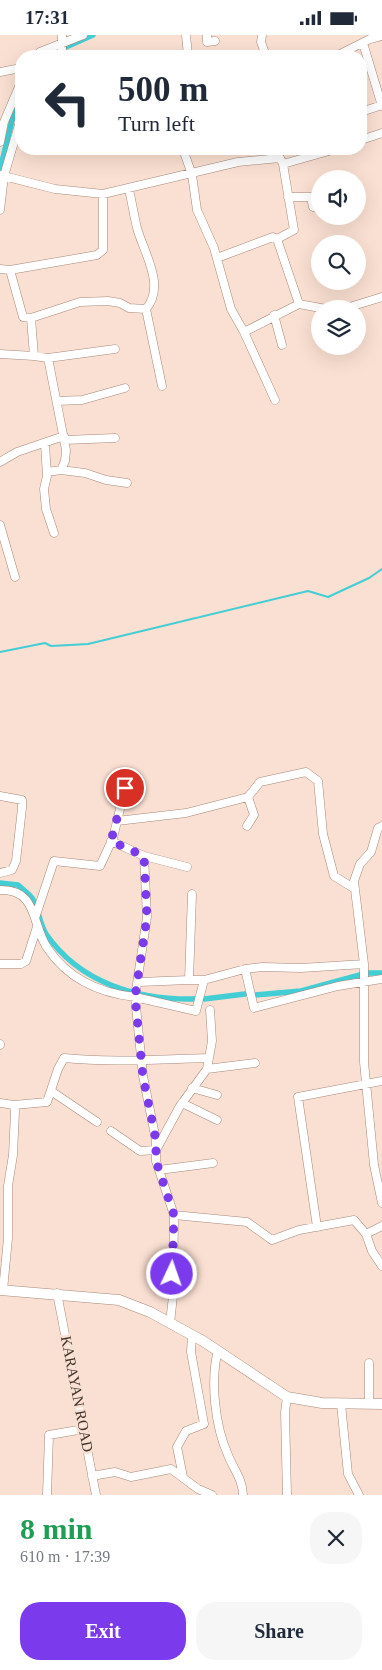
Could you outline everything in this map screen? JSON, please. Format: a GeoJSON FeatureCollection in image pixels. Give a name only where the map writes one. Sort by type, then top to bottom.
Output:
{"type":"FeatureCollection","features":[{"type":"Feature","properties":{"kind":"main road"},"geometry":{"type":"LineString","coordinates":[[2,1290],[57,1293],[119,1300],[170,1323],[218,1350],[287,1397],[341,1404],[382,1404]]}},
{"type":"Feature","properties":{"kind":"street"},"geometry":{"type":"LineString","coordinates":[[43,50],[62,39],[83,35]]}},
{"type":"Feature","properties":{"kind":"street"},"geometry":{"type":"LineString","coordinates":[[186,35],[187,50]]}},
{"type":"Feature","properties":{"kind":"street"},"geometry":{"type":"LineString","coordinates":[[207,35],[207,42],[215,41]]}},
{"type":"Feature","properties":{"kind":"street"},"geometry":{"type":"LineString","coordinates":[[262,35],[265,50]]}},
{"type":"Feature","properties":{"kind":"street"},"geometry":{"type":"LineString","coordinates":[[348,50],[363,43],[369,37],[382,36]]}},
{"type":"Feature","properties":{"kind":"street"},"geometry":{"type":"LineString","coordinates":[[363,43],[365,50]]}},
{"type":"Feature","properties":{"kind":"street"},"geometry":{"type":"LineString","coordinates":[[367,56],[382,106],[367,110]]}},
{"type":"Feature","properties":{"kind":"street"},"geometry":{"type":"LineString","coordinates":[[0,72],[15,69]]}},
{"type":"Feature","properties":{"kind":"street"},"geometry":{"type":"LineString","coordinates":[[0,142],[4,122],[15,96]]}},
{"type":"Feature","properties":{"kind":"street"},"geometry":{"type":"LineString","coordinates":[[367,138],[382,133]]}},
{"type":"Feature","properties":{"kind":"street"},"geometry":{"type":"LineString","coordinates":[[0,210],[2,176],[15,137]]}},
{"type":"Feature","properties":{"kind":"street"},"geometry":{"type":"LineString","coordinates":[[185,155],[192,175],[197,210],[217,258],[231,309],[244,332],[275,400]]}},
{"type":"Feature","properties":{"kind":"street"},"geometry":{"type":"LineString","coordinates":[[217,258],[273,237],[277,239],[294,230],[279,155]]}},
{"type":"Feature","properties":{"kind":"street"},"geometry":{"type":"LineString","coordinates":[[2,176],[55,189],[103,194],[129,190],[238,162],[281,161],[308,155]]}},
{"type":"Feature","properties":{"kind":"street"},"geometry":{"type":"LineString","coordinates":[[10,270],[23,317],[31,318],[80,303],[108,301],[120,303],[129,309],[146,309],[153,301],[154,289],[150,262],[137,229],[129,190]]}},
{"type":"Feature","properties":{"kind":"street"},"geometry":{"type":"LineString","coordinates":[[0,269],[10,270],[97,255],[103,250],[101,221],[103,194]]}},
{"type":"Feature","properties":{"kind":"street"},"geometry":{"type":"LineString","coordinates":[[288,197],[311,197]]}},
{"type":"Feature","properties":{"kind":"street"},"geometry":{"type":"LineString","coordinates":[[277,239],[299,304]]}},
{"type":"Feature","properties":{"kind":"street"},"geometry":{"type":"LineString","coordinates":[[366,302],[382,297]]}},
{"type":"Feature","properties":{"kind":"street"},"geometry":{"type":"LineString","coordinates":[[244,332],[274,315],[299,304],[311,306]]}},
{"type":"Feature","properties":{"kind":"street"},"geometry":{"type":"LineString","coordinates":[[146,309],[162,386]]}},
{"type":"Feature","properties":{"kind":"street"},"geometry":{"type":"LineString","coordinates":[[274,315],[282,345]]}},
{"type":"Feature","properties":{"kind":"street"},"geometry":{"type":"LineString","coordinates":[[31,318],[34,356]]}},
{"type":"Feature","properties":{"kind":"street"},"geometry":{"type":"LineString","coordinates":[[0,354],[48,358],[116,349]]}},
{"type":"Feature","properties":{"kind":"street"},"geometry":{"type":"LineString","coordinates":[[48,358],[64,438],[65,461],[61,470]]}},
{"type":"Feature","properties":{"kind":"street"},"geometry":{"type":"LineString","coordinates":[[56,401],[82,400],[125,388]]}},
{"type":"Feature","properties":{"kind":"street"},"geometry":{"type":"LineString","coordinates":[[0,462],[17,452],[64,438],[115,438]]}},
{"type":"Feature","properties":{"kind":"street"},"geometry":{"type":"LineString","coordinates":[[44,444],[47,472],[44,489],[46,509],[54,533]]}},
{"type":"Feature","properties":{"kind":"street"},"geometry":{"type":"LineString","coordinates":[[47,472],[61,470],[85,473],[106,480],[126,483]]}},
{"type":"Feature","properties":{"kind":"street"},"geometry":{"type":"LineString","coordinates":[[0,525],[15,577]]}},
{"type":"Feature","properties":{"kind":"street"},"geometry":{"type":"LineString","coordinates":[[117,821],[186,813],[248,797],[260,782],[306,772],[318,781],[323,834],[334,876],[354,889]]}},
{"type":"Feature","properties":{"kind":"street"},"geometry":{"type":"LineString","coordinates":[[35,918],[54,861],[100,865],[111,841],[125,788]]}},
{"type":"Feature","properties":{"kind":"street"},"geometry":{"type":"LineString","coordinates":[[0,796],[22,800],[16,861],[12,870],[0,873]]}},
{"type":"Feature","properties":{"kind":"street"},"geometry":{"type":"LineString","coordinates":[[247,825],[254,815],[248,797]]}},
{"type":"Feature","properties":{"kind":"street"},"geometry":{"type":"LineString","coordinates":[[382,826],[378,829],[371,852],[360,864],[354,881],[364,966],[364,1061],[377,1147],[382,1203]]}},
{"type":"Feature","properties":{"kind":"street"},"geometry":{"type":"LineString","coordinates":[[111,841],[144,856],[188,867]]}},
{"type":"Feature","properties":{"kind":"street"},"geometry":{"type":"LineString","coordinates":[[144,856],[147,917],[139,982],[135,997],[143,1059],[143,1077],[159,1170],[174,1215],[173,1296],[170,1323]]}},
{"type":"Feature","properties":{"kind":"street"},"geometry":{"type":"LineString","coordinates":[[0,890],[11,889],[28,900],[47,949],[78,980],[111,994],[135,997],[196,1011],[204,980]]}},
{"type":"Feature","properties":{"kind":"street"},"geometry":{"type":"LineString","coordinates":[[189,980],[192,894]]}},
{"type":"Feature","properties":{"kind":"street"},"geometry":{"type":"LineString","coordinates":[[0,964],[21,964],[26,961],[37,927]]}},
{"type":"Feature","properties":{"kind":"street"},"geometry":{"type":"LineString","coordinates":[[139,982],[204,980],[245,969],[364,966]]}},
{"type":"Feature","properties":{"kind":"street"},"geometry":{"type":"LineString","coordinates":[[245,969],[254,1008],[364,981],[382,979]]}},
{"type":"Feature","properties":{"kind":"street"},"geometry":{"type":"LineString","coordinates":[[156,1150],[182,1103],[207,1069],[212,1041],[210,1010]]}},
{"type":"Feature","properties":{"kind":"street"},"geometry":{"type":"LineString","coordinates":[[0,1103],[14,1105],[47,1102],[64,1058],[125,1062],[143,1059],[209,1058]]}},
{"type":"Feature","properties":{"kind":"street"},"geometry":{"type":"LineString","coordinates":[[207,1069],[255,1063]]}},
{"type":"Feature","properties":{"kind":"street"},"geometry":{"type":"LineString","coordinates":[[317,1227],[298,1097],[382,1081]]}},
{"type":"Feature","properties":{"kind":"street"},"geometry":{"type":"LineString","coordinates":[[192,1088],[217,1095]]}},
{"type":"Feature","properties":{"kind":"street"},"geometry":{"type":"LineString","coordinates":[[51,1091],[97,1122]]}},
{"type":"Feature","properties":{"kind":"street"},"geometry":{"type":"LineString","coordinates":[[182,1103],[217,1120]]}},
{"type":"Feature","properties":{"kind":"street"},"geometry":{"type":"LineString","coordinates":[[2,1290],[8,1238],[8,1186],[14,1136],[14,1105]]}},
{"type":"Feature","properties":{"kind":"street"},"geometry":{"type":"LineString","coordinates":[[111,1131],[140,1151],[156,1150]]}},
{"type":"Feature","properties":{"kind":"street"},"geometry":{"type":"LineString","coordinates":[[159,1170],[213,1163]]}},
{"type":"Feature","properties":{"kind":"street"},"geometry":{"type":"LineString","coordinates":[[174,1215],[247,1222],[272,1240],[317,1227],[354,1220],[366,1234],[372,1251],[382,1266]]}},
{"type":"Feature","properties":{"kind":"street"},"geometry":{"type":"LineString","coordinates":[[366,1234],[382,1226]]}},
{"type":"Feature","properties":{"kind":"street","name":"KARAYAN ROAD"},"geometry":{"type":"LineString","coordinates":[[57,1293],[96,1495]]}},
{"type":"Feature","properties":{"kind":"street"},"geometry":{"type":"LineString","coordinates":[[182,1477],[177,1447],[186,1431],[204,1424],[191,1352],[192,1335]]}},
{"type":"Feature","properties":{"kind":"street"},"geometry":{"type":"LineString","coordinates":[[218,1350],[214,1367],[217,1412],[227,1453],[243,1488],[242,1495]]}},
{"type":"Feature","properties":{"kind":"street"},"geometry":{"type":"LineString","coordinates":[[369,1363],[369,1404]]}},
{"type":"Feature","properties":{"kind":"street"},"geometry":{"type":"LineString","coordinates":[[287,1397],[285,1412],[287,1495]]}},
{"type":"Feature","properties":{"kind":"street"},"geometry":{"type":"LineString","coordinates":[[341,1404],[348,1474],[359,1495]]}},
{"type":"Feature","properties":{"kind":"street"},"geometry":{"type":"LineString","coordinates":[[47,1495],[49,1435],[84,1429]]}},
{"type":"Feature","properties":{"kind":"street"},"geometry":{"type":"LineString","coordinates":[[92,1476],[116,1472],[131,1477],[171,1469],[198,1489],[212,1495]]}},
{"type":"Feature","properties":{"kind":"waterway"},"geometry":{"type":"LineString","coordinates":[[66,47],[93,35]]}},
{"type":"Feature","properties":{"kind":"waterway"},"geometry":{"type":"LineString","coordinates":[[0,170],[15,111]]}},
{"type":"Feature","properties":{"kind":"waterway"},"geometry":{"type":"LineString","coordinates":[[0,652],[45,643],[51,646],[88,644],[308,591],[328,597],[369,578],[382,569]]}},
{"type":"Feature","properties":{"kind":"waterway"},"geometry":{"type":"LineString","coordinates":[[0,883],[18,885],[29,894],[46,934],[75,965],[93,976],[131,992],[173,999],[194,999]]}},
{"type":"Feature","properties":{"kind":"waterway"},"geometry":{"type":"LineString","coordinates":[[255,995],[301,991],[367,973],[382,973]]}},
{"type":"Feature","properties":{"kind":"waterway"},"geometry":{"type":"LineString","coordinates":[[204,999],[245,994]]}},
{"type":"Feature","properties":{"kind":"route"},"geometry":{"type":"LineString","coordinates":[[125,788],[111,841],[144,856],[147,917],[139,982],[135,997],[143,1059],[143,1077],[156,1140],[156,1161],[174,1215],[172,1274]]}}]}
